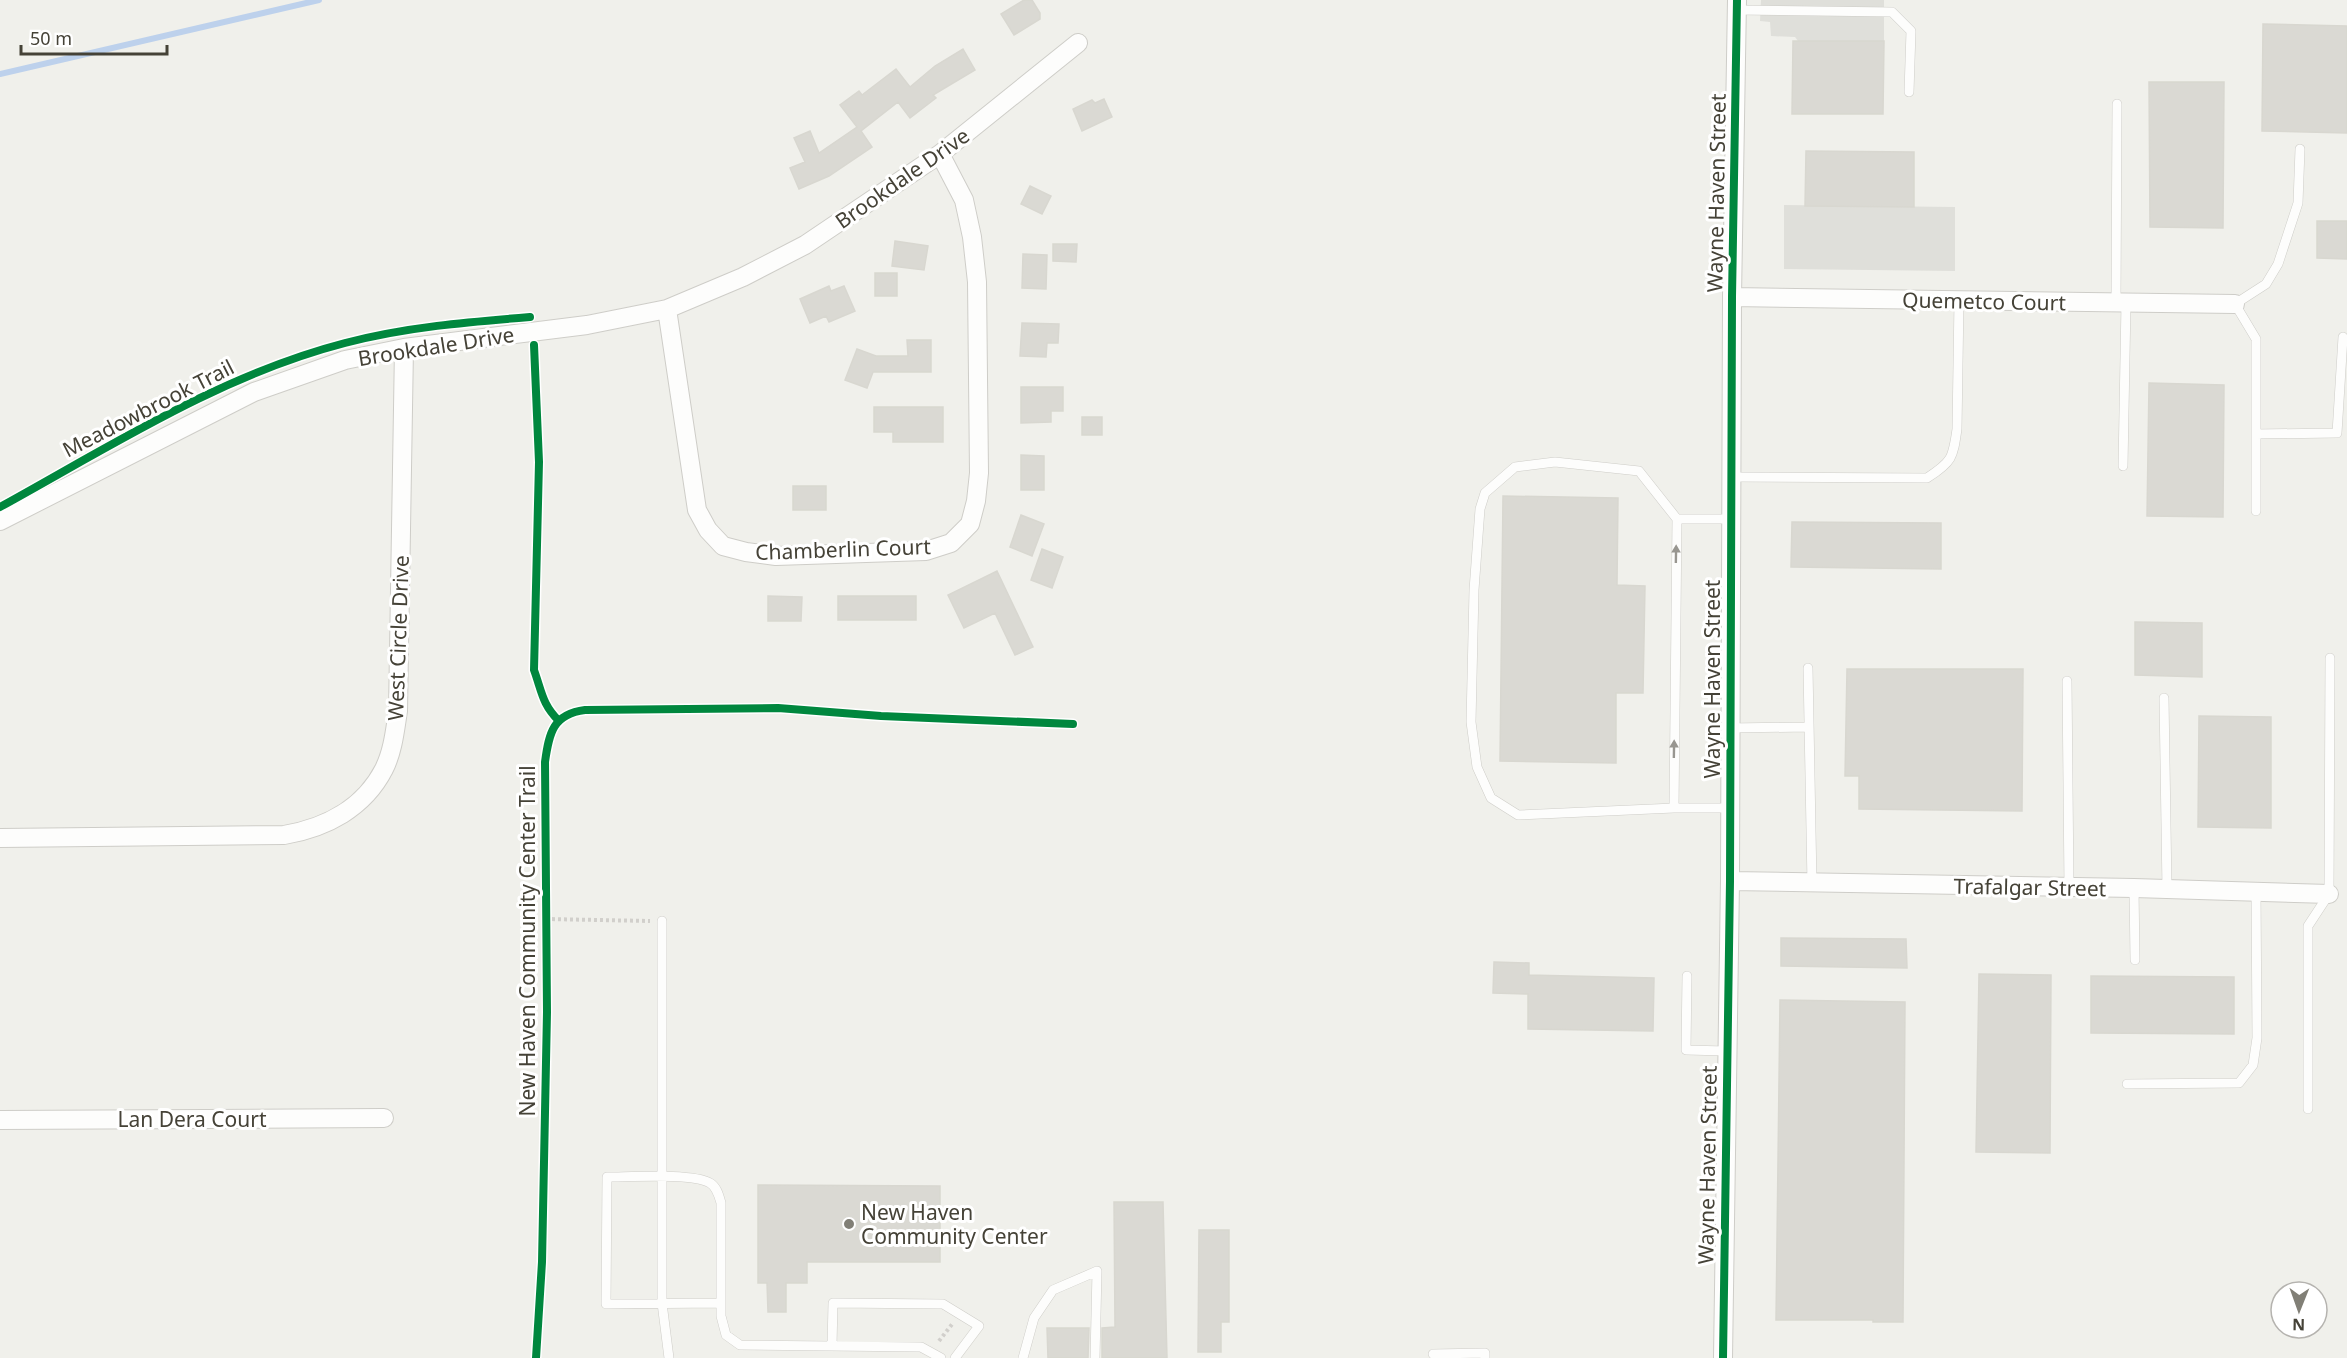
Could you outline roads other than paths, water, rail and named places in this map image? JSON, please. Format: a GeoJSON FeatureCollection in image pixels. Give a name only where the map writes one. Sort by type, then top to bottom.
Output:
{"type":"FeatureCollection","features":[{"type":"Feature","properties":{"kind":"street","name":"Wayne Haven Street"},"geometry":{"type":"LineString","coordinates":[[1723,1358],[1730,881],[1732,297],[1737,5]]}},
{"type":"Feature","properties":{"kind":"street","name":"Brookdale Drive"},"geometry":{"type":"LineString","coordinates":[[0,521],[254,392],[345,360],[404,348],[587,325],[667,309],[743,277],[805,245],[940,154],[1078,43]]}},
{"type":"Feature","properties":{"kind":"street","name":"Chamberlin Court"},"geometry":{"type":"LineString","coordinates":[[667,309],[697,510],[708,530],[723,546],[776,556],[926,551],[951,543],[969,524],[976,501],[979,473],[977,282],[972,237],[964,200],[940,154]]}},
{"type":"Feature","properties":{"kind":"street","name":"Quemetco Court"},"geometry":{"type":"LineString","coordinates":[[1732,297],[2235,304]]}},
{"type":"Feature","properties":{"kind":"street","name":"West Circle Drive"},"geometry":{"type":"LineString","coordinates":[[0,838],[284,835],[306,831],[323,824],[350,810],[367,792],[384,769],[393,742],[398,711],[404,348]]}},
{"type":"Feature","properties":{"kind":"street","name":"Trafalgar Street"},"geometry":{"type":"LineString","coordinates":[[1730,881],[2329,894]]}},
{"type":"Feature","properties":{"kind":"street","name":"Lan Dera Court"},"geometry":{"type":"LineString","coordinates":[[0,1120],[384,1118]]}},
{"type":"Feature","properties":{"kind":"lane"},"geometry":{"type":"LineString","coordinates":[[1737,5],[1892,12],[1911,31],[1909,92]]}},
{"type":"Feature","properties":{"kind":"lane"},"geometry":{"type":"LineString","coordinates":[[2116,104],[2123,466]]}},
{"type":"Feature","properties":{"kind":"lane"},"geometry":{"type":"LineString","coordinates":[[2256,511],[2256,339],[2235,304],[2266,284],[2278,264],[2298,203],[2300,149]]}},
{"type":"Feature","properties":{"kind":"lane"},"geometry":{"type":"LineString","coordinates":[[1731,477],[1927,478],[1947,466],[1955,449],[1957,429],[1959,300]]}},
{"type":"Feature","properties":{"kind":"lane"},"geometry":{"type":"LineString","coordinates":[[2256,434],[2337,433],[2343,337]]}},
{"type":"Feature","properties":{"kind":"lane"},"geometry":{"type":"LineString","coordinates":[[1674,808],[1677,519],[1639,471],[1555,462],[1515,467],[1485,493],[1480,509],[1474,590],[1471,722],[1477,767],[1491,798],[1518,815],[1674,808],[1729,808]]}},
{"type":"Feature","properties":{"kind":"lane"},"geometry":{"type":"LineString","coordinates":[[1677,519],[1731,519]]}},
{"type":"Feature","properties":{"kind":"lane"},"geometry":{"type":"LineString","coordinates":[[2308,1109],[2308,926],[2329,894],[2330,658]]}},
{"type":"Feature","properties":{"kind":"lane"},"geometry":{"type":"LineString","coordinates":[[1808,668],[1812,884]]}},
{"type":"Feature","properties":{"kind":"lane"},"geometry":{"type":"LineString","coordinates":[[2067,681],[2069,888]]}},
{"type":"Feature","properties":{"kind":"lane"},"geometry":{"type":"LineString","coordinates":[[2164,698],[2167,889]]}},
{"type":"Feature","properties":{"kind":"lane"},"geometry":{"type":"LineString","coordinates":[[1730,728],[1809,728]]}},
{"type":"Feature","properties":{"kind":"lane"},"geometry":{"type":"LineString","coordinates":[[2134,888],[2135,960]]}},
{"type":"Feature","properties":{"kind":"lane"},"geometry":{"type":"LineString","coordinates":[[2127,1084],[2239,1083],[2253,1065],[2258,1038],[2256,891]]}},
{"type":"Feature","properties":{"kind":"lane"},"geometry":{"type":"LineString","coordinates":[[662,921],[662,1304],[669,1358]]}},
{"type":"Feature","properties":{"kind":"lane"},"geometry":{"type":"LineString","coordinates":[[1687,976],[1686,1050],[1726,1051]]}},
{"type":"Feature","properties":{"kind":"lane"},"geometry":{"type":"LineString","coordinates":[[721,1303],[606,1304],[607,1177],[703,1180],[711,1183],[717,1189],[721,1203],[721,1303],[721,1316],[726,1335],[740,1345],[921,1347],[941,1358]]}},
{"type":"Feature","properties":{"kind":"lane"},"geometry":{"type":"LineString","coordinates":[[1023,1358],[1034,1318],[1053,1290],[1097,1271],[1095,1358]]}},
{"type":"Feature","properties":{"kind":"lane"},"geometry":{"type":"LineString","coordinates":[[832,1346],[833,1303],[944,1304],[979,1326],[955,1358]]}},
{"type":"Feature","properties":{"kind":"lane"},"geometry":{"type":"LineString","coordinates":[[1433,1354],[1485,1353],[1485,1358]]}},
{"type":"Feature","properties":{"kind":"waterway"},"geometry":{"type":"LineString","coordinates":[[0,74],[319,0]]}},
{"type":"Feature","properties":{"kind":"place","name":"New Haven Community Center"},"geometry":{"type":"Point","coordinates":[849,1224]}}]}
